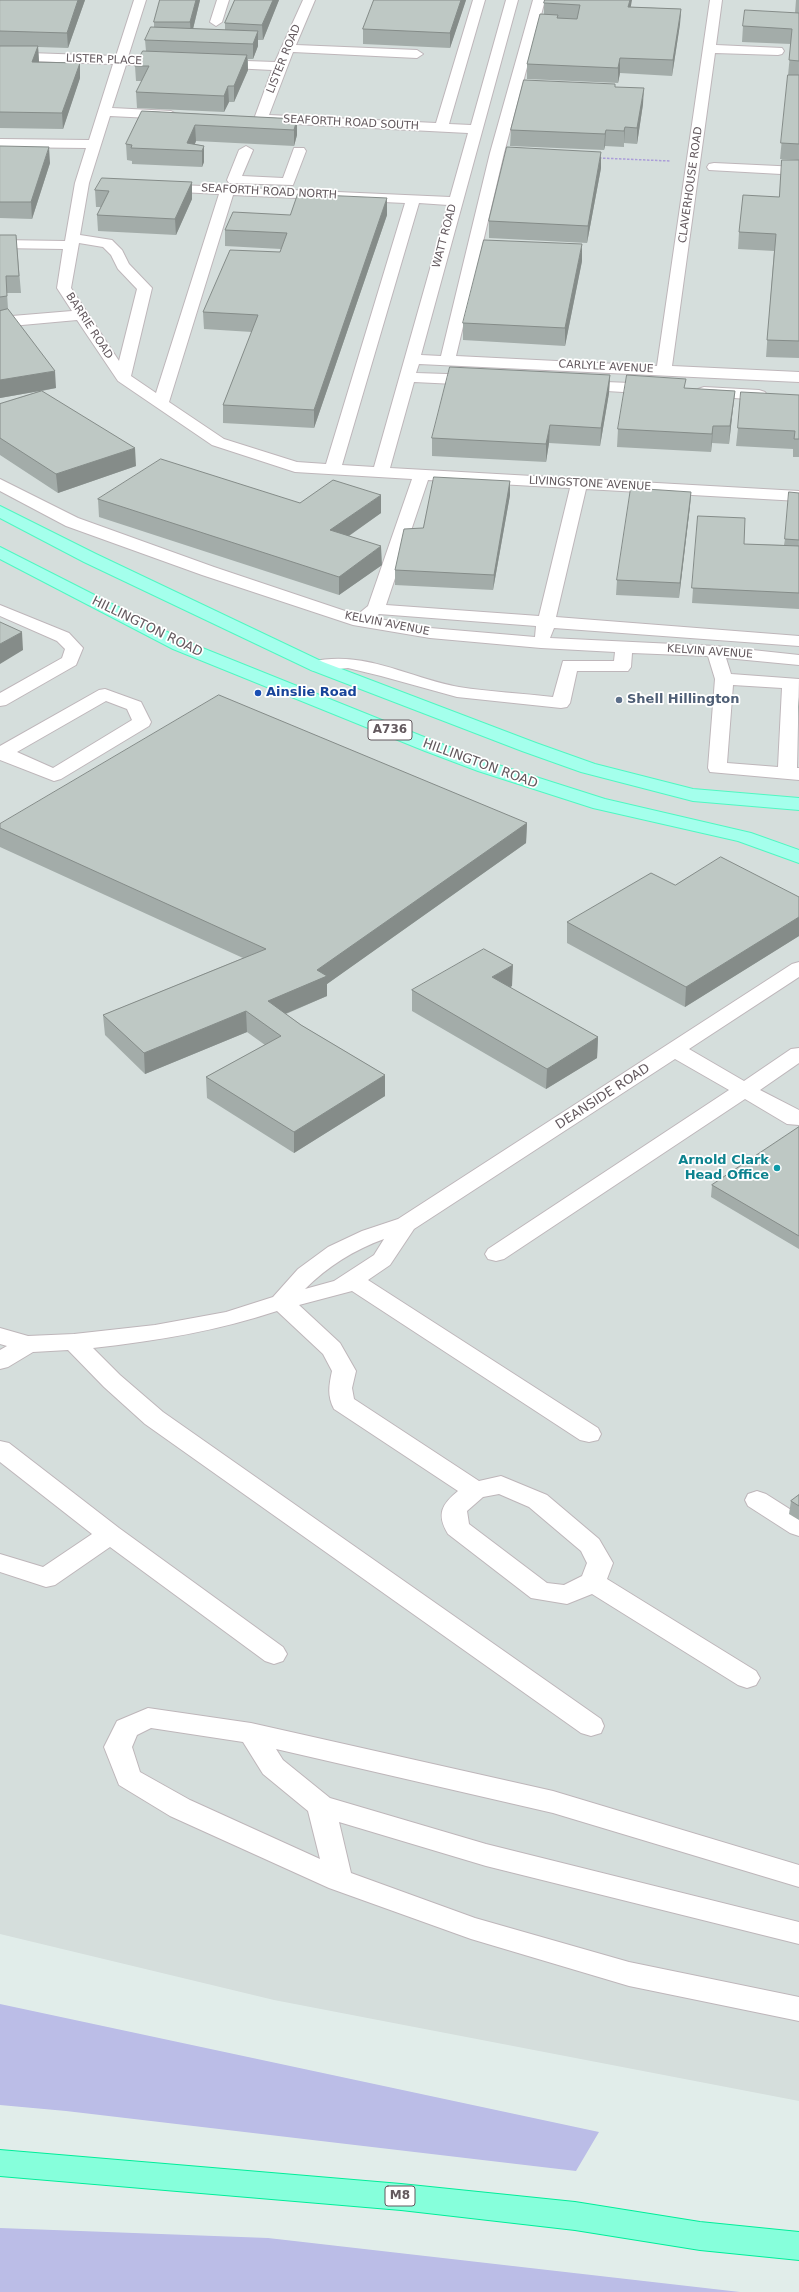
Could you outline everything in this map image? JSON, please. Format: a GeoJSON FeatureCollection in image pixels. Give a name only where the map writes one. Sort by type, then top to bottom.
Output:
{"type":"FeatureCollection","features":[{"type":"Feature","properties":{"kind":"highway","name":"M8"},"geometry":{"type":"LineString","coordinates":[[0,2163],[401,2196],[575,2216],[700,2236],[799,2246]]}},
{"type":"Feature","properties":{"kind":"main road","name":"A736"},"geometry":{"type":"LineString","coordinates":[[0,512],[90,558],[317,666],[588,768],[693,795],[799,804]]}},
{"type":"Feature","properties":{"kind":"main road","name":"HILLINGTON ROAD"},"geometry":{"type":"LineString","coordinates":[[0,552],[179,646],[445,752],[600,804],[744,837],[799,857]]}},
{"type":"Feature","properties":{"kind":"street","name":"BARRIE ROAD"},"geometry":{"type":"LineString","coordinates":[[140,0],[106,112],[82,183],[64,288],[123,378],[161,402],[218,442],[295,467],[381,472]]}},
{"type":"Feature","properties":{"kind":"street"},"geometry":{"type":"LineString","coordinates":[[216,22],[222,0]]}},
{"type":"Feature","properties":{"kind":"street","name":"LISTER ROAD"},"geometry":{"type":"LineString","coordinates":[[261,119],[280,66],[309,0]]}},
{"type":"Feature","properties":{"kind":"street"},"geometry":{"type":"LineString","coordinates":[[441,127],[479,0]]}},
{"type":"Feature","properties":{"kind":"street","name":"WATT ROAD"},"geometry":{"type":"LineString","coordinates":[[381,472],[412,359],[448,287],[444,242],[471,151],[512,0]]}},
{"type":"Feature","properties":{"kind":"street"},"geometry":{"type":"LineString","coordinates":[[448,359],[448,287],[475,244],[497,153],[540,0]]}},
{"type":"Feature","properties":{"kind":"street","name":"CLAVERHOUSE ROAD"},"geometry":{"type":"LineString","coordinates":[[664,370],[716,0]]}},
{"type":"Feature","properties":{"kind":"street"},"geometry":{"type":"LineString","coordinates":[[505,24],[532,25]]}},
{"type":"Feature","properties":{"kind":"street"},"geometry":{"type":"LineString","coordinates":[[288,48],[417,54]]}},
{"type":"Feature","properties":{"kind":"street"},"geometry":{"type":"LineString","coordinates":[[709,49],[778,52]]}},
{"type":"Feature","properties":{"kind":"street","name":"LISTER PLACE"},"geometry":{"type":"LineString","coordinates":[[0,56],[145,61]]}},
{"type":"Feature","properties":{"kind":"street"},"geometry":{"type":"LineString","coordinates":[[201,63],[280,66]]}},
{"type":"Feature","properties":{"kind":"street"},"geometry":{"type":"LineString","coordinates":[[106,112],[184,115]]}},
{"type":"Feature","properties":{"kind":"street","name":"SEAFORTH ROAD SOUTH"},"geometry":{"type":"LineString","coordinates":[[246,118],[476,129]]}},
{"type":"Feature","properties":{"kind":"street"},"geometry":{"type":"LineString","coordinates":[[0,143],[94,144]]}},
{"type":"Feature","properties":{"kind":"street"},"geometry":{"type":"LineString","coordinates":[[246,150],[234,180],[260,186],[288,182],[299,151]]}},
{"type":"Feature","properties":{"kind":"street"},"geometry":{"type":"LineString","coordinates":[[471,151],[497,153]]}},
{"type":"Feature","properties":{"kind":"street"},"geometry":{"type":"LineString","coordinates":[[714,167],[799,171]]}},
{"type":"Feature","properties":{"kind":"street"},"geometry":{"type":"LineString","coordinates":[[82,183],[98,184]]}},
{"type":"Feature","properties":{"kind":"street","name":"SEAFORTH ROAD NORTH"},"geometry":{"type":"LineString","coordinates":[[151,186],[227,190],[260,186],[412,199],[455,201]]}},
{"type":"Feature","properties":{"kind":"street"},"geometry":{"type":"LineString","coordinates":[[161,402],[227,190]]}},
{"type":"Feature","properties":{"kind":"street"},"geometry":{"type":"LineString","coordinates":[[332,470],[412,199]]}},
{"type":"Feature","properties":{"kind":"street"},"geometry":{"type":"LineString","coordinates":[[0,244],[72,242],[107,243],[117,253],[123,266],[145,288],[123,378]]}},
{"type":"Feature","properties":{"kind":"street"},"geometry":{"type":"LineString","coordinates":[[444,242],[491,245]]}},
{"type":"Feature","properties":{"kind":"street"},"geometry":{"type":"LineString","coordinates":[[0,322],[82,315]]}},
{"type":"Feature","properties":{"kind":"street","name":"CARLYLE AVENUE"},"geometry":{"type":"LineString","coordinates":[[412,359],[448,359],[799,378]]}},
{"type":"Feature","properties":{"kind":"street"},"geometry":{"type":"LineString","coordinates":[[688,391],[765,395],[760,375]]}},
{"type":"Feature","properties":{"kind":"street"},"geometry":{"type":"LineString","coordinates":[[407,377],[493,381]]}},
{"type":"Feature","properties":{"kind":"street"},"geometry":{"type":"LineString","coordinates":[[563,385],[673,390]]}},
{"type":"Feature","properties":{"kind":"street","name":"LIVINGSTONE AVENUE"},"geometry":{"type":"LineString","coordinates":[[381,472],[799,496]]}},
{"type":"Feature","properties":{"kind":"street"},"geometry":{"type":"LineString","coordinates":[[358,621],[376,609],[421,475]]}},
{"type":"Feature","properties":{"kind":"street","name":"KELVIN AVENUE"},"geometry":{"type":"LineString","coordinates":[[0,484],[72,522],[208,571],[358,621],[430,633],[541,643],[624,646],[715,652],[799,660]]}},
{"type":"Feature","properties":{"kind":"street"},"geometry":{"type":"LineString","coordinates":[[541,643],[579,484]]}},
{"type":"Feature","properties":{"kind":"street"},"geometry":{"type":"LineString","coordinates":[[376,609],[799,641]]}},
{"type":"Feature","properties":{"kind":"street"},"geometry":{"type":"LineString","coordinates":[[0,610],[63,637],[74,648],[70,661],[0,701]]}},
{"type":"Feature","properties":{"kind":"street"},"geometry":{"type":"LineString","coordinates":[[317,666],[348,663],[384,671],[457,692],[561,703],[569,665],[622,667],[624,646]]}},
{"type":"Feature","properties":{"kind":"street"},"geometry":{"type":"LineString","coordinates":[[715,652],[724,679],[717,768],[793,774],[795,684],[724,679]]}},
{"type":"Feature","properties":{"kind":"street"},"geometry":{"type":"LineString","coordinates":[[105,694],[135,706],[142,722],[54,775],[2,754],[105,694]]}},
{"type":"Feature","properties":{"kind":"street","name":"DEANSIDE ROAD"},"geometry":{"type":"LineString","coordinates":[[406,1224],[799,968]]}},
{"type":"Feature","properties":{"kind":"street"},"geometry":{"type":"LineString","coordinates":[[675,1050],[745,1091],[797,1118]]}},
{"type":"Feature","properties":{"kind":"street"},"geometry":{"type":"LineString","coordinates":[[496,1254],[799,1054]]}},
{"type":"Feature","properties":{"kind":"street"},"geometry":{"type":"LineString","coordinates":[[0,1336],[28,1344],[74,1342],[155,1333],[222,1320],[281,1302],[342,1287],[382,1260],[406,1224]]}},
{"type":"Feature","properties":{"kind":"street"},"geometry":{"type":"LineString","coordinates":[[281,1302],[294,1284],[310,1269],[354,1243],[406,1224]]}},
{"type":"Feature","properties":{"kind":"street"},"geometry":{"type":"LineString","coordinates":[[352,1280],[589,1434]]}},
{"type":"Feature","properties":{"kind":"street"},"geometry":{"type":"LineString","coordinates":[[281,1302],[332,1349],[344,1371],[340,1388],[343,1403],[475,1490]]}},
{"type":"Feature","properties":{"kind":"street"},"geometry":{"type":"LineString","coordinates":[[74,1342],[112,1381],[154,1418],[591,1726]]}},
{"type":"Feature","properties":{"kind":"street"},"geometry":{"type":"LineString","coordinates":[[0,1361],[28,1344]]}},
{"type":"Feature","properties":{"kind":"street"},"geometry":{"type":"LineString","coordinates":[[0,1449],[110,1534],[274,1654]]}},
{"type":"Feature","properties":{"kind":"street"},"geometry":{"type":"LineString","coordinates":[[501,1485],[538,1501],[590,1545],[600,1563],[593,1582],[568,1595],[540,1591],[457,1528],[454,1508],[475,1490],[501,1485]]}},
{"type":"Feature","properties":{"kind":"street"},"geometry":{"type":"LineString","coordinates":[[757,1500],[799,1528]]}},
{"type":"Feature","properties":{"kind":"street"},"geometry":{"type":"LineString","coordinates":[[0,1563],[46,1578],[110,1534]]}},
{"type":"Feature","properties":{"kind":"street"},"geometry":{"type":"LineString","coordinates":[[593,1582],[747,1678]]}},
{"type":"Feature","properties":{"kind":"street"},"geometry":{"type":"LineString","coordinates":[[799,1876],[553,1802],[251,1733],[148,1718],[126,1728],[118,1747],[129,1778],[180,1808],[339,1880],[471,1928],[629,1974],[799,2009]]}},
{"type":"Feature","properties":{"kind":"street"},"geometry":{"type":"LineString","coordinates":[[251,1733],[273,1767],[321,1806],[486,1855],[799,1933]]}},
{"type":"Feature","properties":{"kind":"street"},"geometry":{"type":"LineString","coordinates":[[321,1806],[339,1880]]}},
{"type":"Feature","properties":{"kind":"path"},"geometry":{"type":"LineString","coordinates":[[592,158],[694,162]]}},
{"type":"Feature","properties":{"kind":"shaded area"},"geometry":{"type":"Polygon","coordinates":[[[0,0],[799,0],[799,2101],[274,2000],[0,1934],[0,0]]]}},
{"type":"Feature","properties":{"kind":"shaded area"},"geometry":{"type":"Polygon","coordinates":[[[0,2004],[599,2132],[576,2171],[66,2111],[0,2105],[0,2004]]]}},
{"type":"Feature","properties":{"kind":"shaded area"},"geometry":{"type":"Polygon","coordinates":[[[0,2228],[268,2238],[740,2292],[0,2292],[0,2228]]]}},
{"type":"Feature","properties":{"kind":"building"},"geometry":{"type":"Polygon","coordinates":[[[0,0],[78,0],[67,33],[0,31],[0,0]]]}},
{"type":"Feature","properties":{"kind":"building"},"geometry":{"type":"Polygon","coordinates":[[[160,0],[196,0],[190,22],[154,22],[160,0]]]}},
{"type":"Feature","properties":{"kind":"building"},"geometry":{"type":"Polygon","coordinates":[[[235,0],[273,0],[262,25],[225,23],[235,0]]]}},
{"type":"Feature","properties":{"kind":"building"},"geometry":{"type":"Polygon","coordinates":[[[374,0],[461,0],[450,33],[363,29],[374,0]]]}},
{"type":"Feature","properties":{"kind":"building"},"geometry":{"type":"Polygon","coordinates":[[[545,0],[630,0],[628,7],[681,9],[673,60],[620,58],[618,68],[527,64],[540,14],[558,15],[557,18],[577,19],[580,5],[544,3],[545,0]]]}},
{"type":"Feature","properties":{"kind":"building"},"geometry":{"type":"Polygon","coordinates":[[[745,10],[799,13],[799,61],[789,60],[792,29],[743,26],[745,10]]]}},
{"type":"Feature","properties":{"kind":"building"},"geometry":{"type":"Polygon","coordinates":[[[151,27],[258,31],[253,44],[145,40],[151,27]]]}},
{"type":"Feature","properties":{"kind":"building"},"geometry":{"type":"Polygon","coordinates":[[[0,46],[38,46],[32,62],[80,63],[62,113],[0,112],[0,46]]]}},
{"type":"Feature","properties":{"kind":"building"},"geometry":{"type":"Polygon","coordinates":[[[143,51],[247,55],[234,86],[228,86],[224,96],[136,92],[149,66],[135,66],[143,51]]]}},
{"type":"Feature","properties":{"kind":"building"},"geometry":{"type":"Polygon","coordinates":[[[788,75],[799,75],[799,144],[781,143],[788,75]]]}},
{"type":"Feature","properties":{"kind":"building"},"geometry":{"type":"Polygon","coordinates":[[[524,80],[615,84],[615,87],[644,88],[637,128],[625,127],[624,131],[606,130],[605,134],[511,130],[524,80]]]}},
{"type":"Feature","properties":{"kind":"building"},"geometry":{"type":"Polygon","coordinates":[[[142,111],[297,119],[294,130],[195,125],[187,143],[204,146],[202,151],[131,148],[132,145],[126,144],[142,111]]]}},
{"type":"Feature","properties":{"kind":"building"},"geometry":{"type":"Polygon","coordinates":[[[0,146],[49,147],[31,202],[0,202],[0,146]]]}},
{"type":"Feature","properties":{"kind":"building"},"geometry":{"type":"Polygon","coordinates":[[[507,147],[601,152],[588,226],[489,221],[507,147]]]}},
{"type":"Feature","properties":{"kind":"building"},"geometry":{"type":"Polygon","coordinates":[[[782,160],[799,160],[799,341],[767,340],[776,234],[739,232],[743,195],[779,197],[782,160]]]}},
{"type":"Feature","properties":{"kind":"building"},"geometry":{"type":"Polygon","coordinates":[[[102,178],[192,182],[175,219],[97,215],[109,191],[95,190],[102,178]]]}},
{"type":"Feature","properties":{"kind":"building"},"geometry":{"type":"Polygon","coordinates":[[[298,194],[387,198],[314,410],[223,405],[258,315],[203,312],[230,250],[280,252],[287,233],[225,230],[233,212],[290,215],[298,194]]]}},
{"type":"Feature","properties":{"kind":"building"},"geometry":{"type":"Polygon","coordinates":[[[0,235],[16,235],[19,276],[6,276],[7,296],[0,297],[0,235]]]}},
{"type":"Feature","properties":{"kind":"building"},"geometry":{"type":"Polygon","coordinates":[[[484,240],[582,244],[565,328],[463,323],[484,240]]]}},
{"type":"Feature","properties":{"kind":"building"},"geometry":{"type":"Polygon","coordinates":[[[8,309],[55,371],[0,380],[0,311],[8,309]]]}},
{"type":"Feature","properties":{"kind":"building"},"geometry":{"type":"Polygon","coordinates":[[[450,367],[610,375],[601,428],[550,425],[546,444],[432,438],[450,367]]]}},
{"type":"Feature","properties":{"kind":"building"},"geometry":{"type":"Polygon","coordinates":[[[627,375],[686,379],[684,388],[735,391],[730,426],[713,426],[712,434],[618,429],[627,375]]]}},
{"type":"Feature","properties":{"kind":"building"},"geometry":{"type":"Polygon","coordinates":[[[42,391],[135,448],[56,474],[0,438],[0,404],[42,391]]]}},
{"type":"Feature","properties":{"kind":"building"},"geometry":{"type":"Polygon","coordinates":[[[741,392],[799,395],[799,439],[794,439],[795,431],[738,428],[741,392]]]}},
{"type":"Feature","properties":{"kind":"building"},"geometry":{"type":"Polygon","coordinates":[[[161,459],[300,503],[333,480],[381,495],[330,530],[381,546],[339,577],[98,499],[161,459]]]}},
{"type":"Feature","properties":{"kind":"building"},"geometry":{"type":"Polygon","coordinates":[[[434,477],[510,481],[494,575],[395,570],[404,529],[423,528],[434,477]]]}},
{"type":"Feature","properties":{"kind":"building"},"geometry":{"type":"Polygon","coordinates":[[[631,488],[691,492],[680,583],[617,580],[631,488]]]}},
{"type":"Feature","properties":{"kind":"building"},"geometry":{"type":"Polygon","coordinates":[[[789,492],[799,493],[799,540],[785,539],[789,492]]]}},
{"type":"Feature","properties":{"kind":"building"},"geometry":{"type":"Polygon","coordinates":[[[698,516],[745,518],[744,544],[799,546],[799,593],[692,588],[698,516]]]}},
{"type":"Feature","properties":{"kind":"building"},"geometry":{"type":"Polygon","coordinates":[[[0,622],[22,632],[0,644],[0,622]]]}},
{"type":"Feature","properties":{"kind":"building"},"geometry":{"type":"Polygon","coordinates":[[[219,695],[527,823],[317,970],[327,976],[268,1001],[301,1025],[385,1075],[294,1132],[206,1077],[281,1036],[246,1011],[144,1053],[103,1015],[266,949],[0,828],[0,824],[219,695]]]}},
{"type":"Feature","properties":{"kind":"building"},"geometry":{"type":"Polygon","coordinates":[[[721,857],[799,897],[799,917],[686,987],[567,922],[651,873],[675,885],[721,857]]]}},
{"type":"Feature","properties":{"kind":"building"},"geometry":{"type":"Polygon","coordinates":[[[484,949],[513,965],[492,977],[598,1037],[547,1069],[412,990],[484,949]]]}},
{"type":"Feature","properties":{"kind":"building","name":"Arnold Clark Head Office"},"geometry":{"type":"Polygon","coordinates":[[[799,1127],[799,1236],[712,1185],[799,1127]]]}},
{"type":"Feature","properties":{"kind":"building"},"geometry":{"type":"Polygon","coordinates":[[[799,1495],[799,1506],[791,1501],[799,1495]]]}},
{"type":"Feature","properties":{"kind":"place","name":"Ainslie Road"},"geometry":{"type":"Point","coordinates":[258,693]}},
{"type":"Feature","properties":{"kind":"place","name":"Shell Hillington"},"geometry":{"type":"Point","coordinates":[619,700]}},
{"type":"Feature","properties":{"kind":"place","name":"Arnold Clark Head Office"},"geometry":{"type":"Point","coordinates":[777,1168]}}]}
